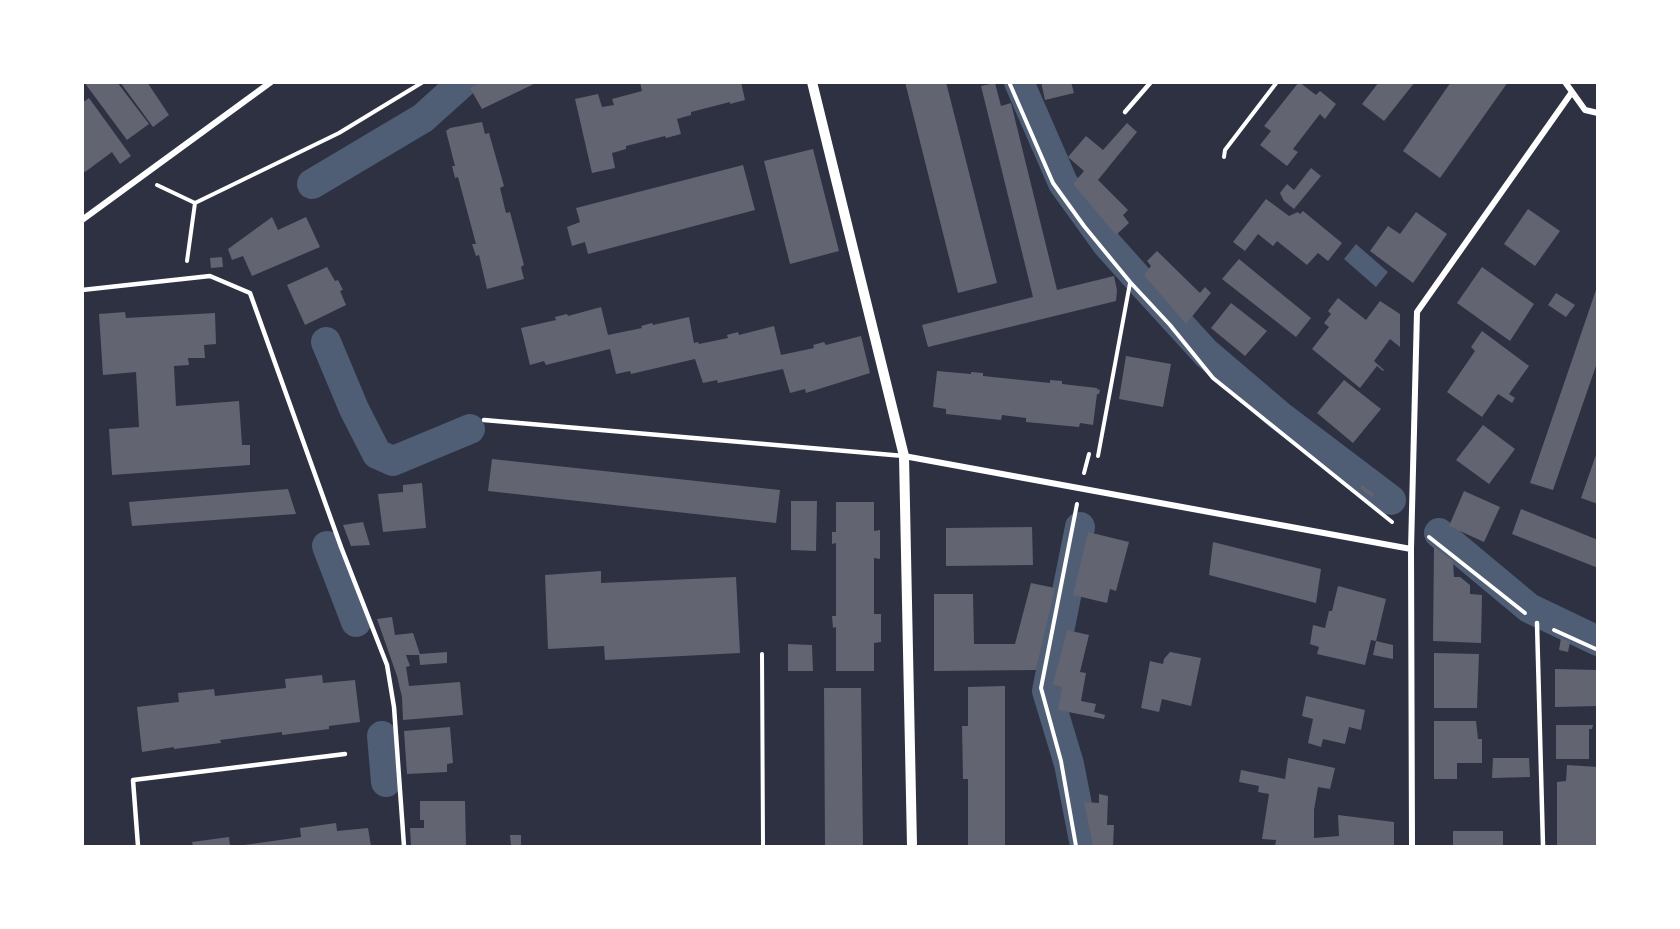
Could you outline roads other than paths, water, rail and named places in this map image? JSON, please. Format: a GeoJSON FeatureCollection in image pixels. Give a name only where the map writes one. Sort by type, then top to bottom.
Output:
{"type":"FeatureCollection","features":[{"type":"Feature","properties":{"kind":"street"},"geometry":{"type":"LineString","coordinates":[[82,220],[272,82]]}},
{"type":"Feature","properties":{"kind":"street"},"geometry":{"type":"LineString","coordinates":[[812,82],[904,456],[912,846]]}},
{"type":"Feature","properties":{"kind":"street"},"geometry":{"type":"LineString","coordinates":[[1565,82],[1585,110],[1598,113]]}},
{"type":"Feature","properties":{"kind":"street"},"geometry":{"type":"LineString","coordinates":[[1412,846],[1411,549],[1417,312],[1572,92]]}},
{"type":"Feature","properties":{"kind":"street"},"geometry":{"type":"LineString","coordinates":[[904,456],[1411,549]]}},
{"type":"Feature","properties":{"kind":"lane"},"geometry":{"type":"LineString","coordinates":[[1125,112],[1151,82]]}},
{"type":"Feature","properties":{"kind":"lane"},"geometry":{"type":"LineString","coordinates":[[82,290],[210,276],[250,292],[341,547],[387,665],[394,707],[404,846]]}},
{"type":"Feature","properties":{"kind":"lane"},"geometry":{"type":"LineString","coordinates":[[484,420],[904,456]]}},
{"type":"Feature","properties":{"kind":"lane"},"geometry":{"type":"LineString","coordinates":[[1537,623],[1543,846]]}},
{"type":"Feature","properties":{"kind":"lane"},"geometry":{"type":"LineString","coordinates":[[138,846],[133,780],[345,754]]}},
{"type":"Feature","properties":{"kind":"water"},"geometry":{"type":"Polygon","coordinates":[[[1356,244],[1388,272],[1376,287],[1344,259],[1356,244]]]}},
{"type":"Feature","properties":{"kind":"waterway"},"geometry":{"type":"LineString","coordinates":[[312,184],[423,118],[463,82]]}},
{"type":"Feature","properties":{"kind":"waterway"},"geometry":{"type":"LineString","coordinates":[[1019,82],[1063,183],[1107,244],[1206,353],[1280,416],[1391,500]]}},
{"type":"Feature","properties":{"kind":"waterway"},"geometry":{"type":"LineString","coordinates":[[326,342],[354,409],[377,454],[393,461],[470,429]]}},
{"type":"Feature","properties":{"kind":"waterway"},"geometry":{"type":"LineString","coordinates":[[1080,527],[1047,691],[1069,764],[1085,846]]}},
{"type":"Feature","properties":{"kind":"waterway"},"geometry":{"type":"LineString","coordinates":[[1439,533],[1529,608],[1598,641]]}},
{"type":"Feature","properties":{"kind":"waterway"},"geometry":{"type":"LineString","coordinates":[[327,546],[356,622]]}},
{"type":"Feature","properties":{"kind":"waterway"},"geometry":{"type":"LineString","coordinates":[[382,736],[386,782]]}}]}
